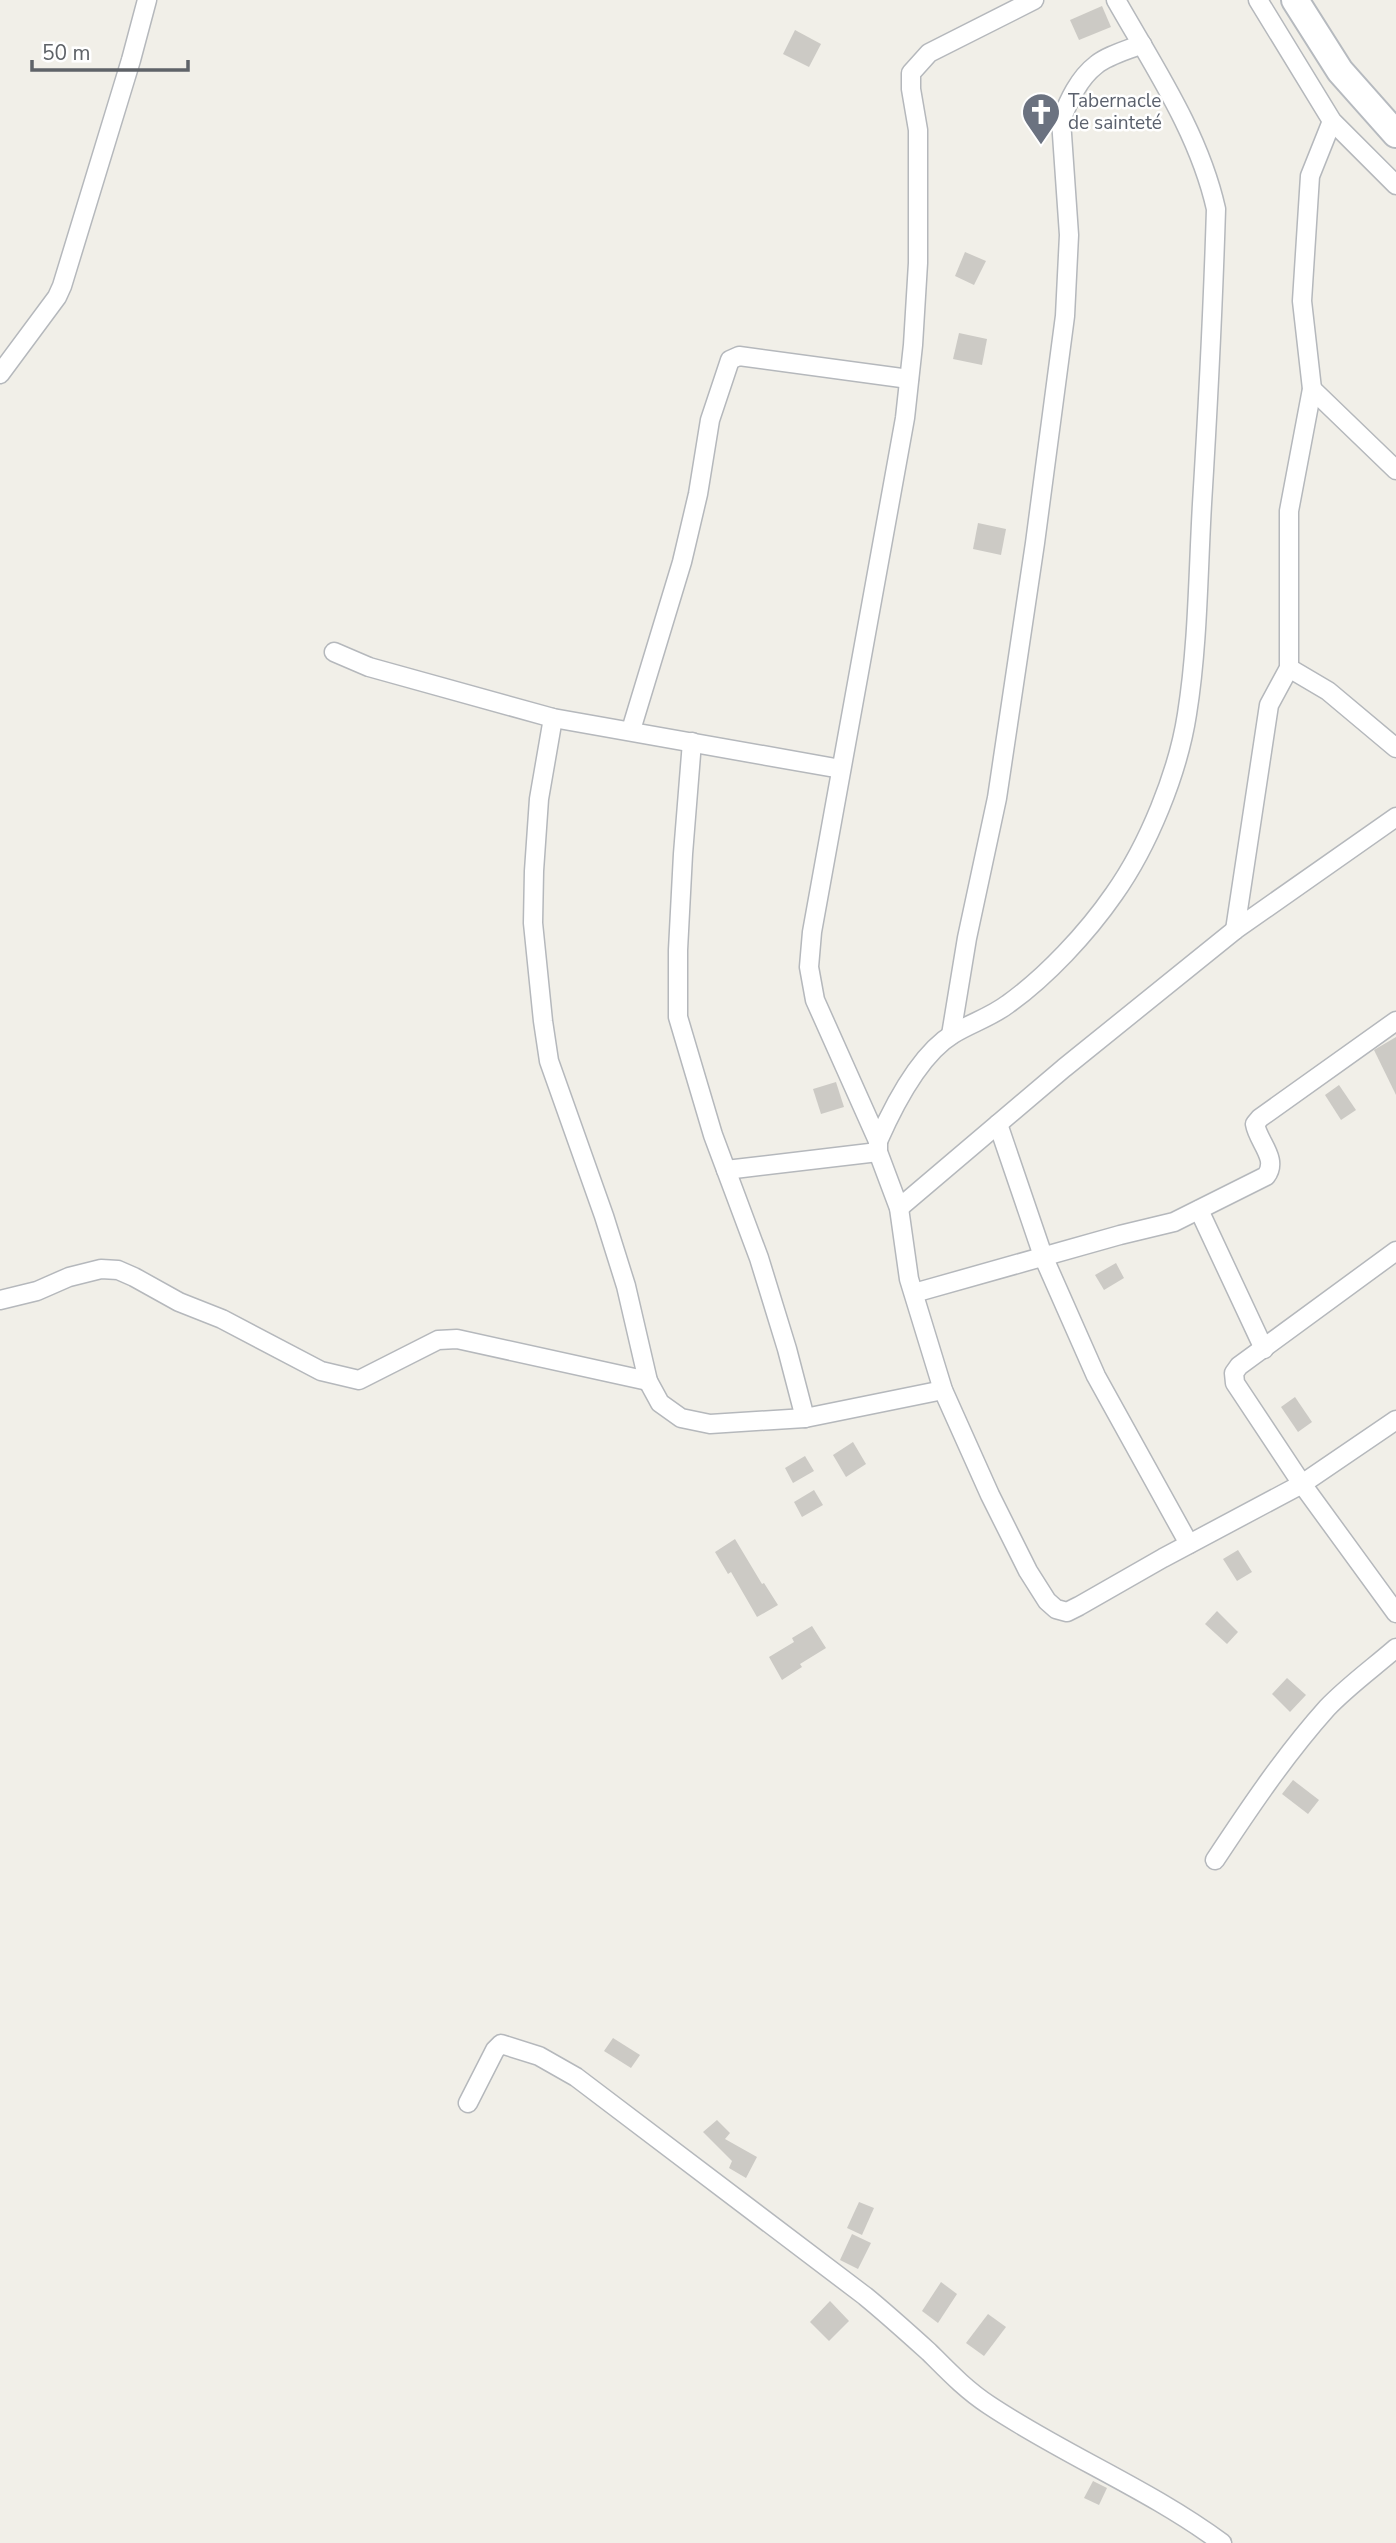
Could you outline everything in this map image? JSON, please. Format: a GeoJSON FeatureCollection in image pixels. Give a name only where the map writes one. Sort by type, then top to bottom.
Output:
{"type":"FeatureCollection","features":[{"type":"Feature","properties":{"kind":"main road"},"geometry":{"type":"LineString","coordinates":[[1295,0],[1340,71],[1396,134]]}},
{"type":"Feature","properties":{"kind":"street"},"geometry":{"type":"LineString","coordinates":[[0,374],[57,298],[62,286],[147,0]]}},
{"type":"Feature","properties":{"kind":"street"},"geometry":{"type":"LineString","coordinates":[[1034,0],[929,53],[911,73],[918,144],[918,263],[909,380],[905,418],[812,932],[809,968],[815,1000],[878,1147],[899,1208],[902,1241],[914,1293],[943,1390],[984,1484],[1028,1571],[1047,1601],[1056,1609],[1067,1612],[1079,1606],[1302,1484],[1396,1420]]}},
{"type":"Feature","properties":{"kind":"street"},"geometry":{"type":"LineString","coordinates":[[878,1147],[893,1107],[916,1072],[950,1035],[1008,1005],[1065,951],[1114,894],[1139,853],[1162,801],[1178,755],[1187,715],[1194,655],[1216,209],[1209,178],[1185,120],[1116,0]]}},
{"type":"Feature","properties":{"kind":"street"},"geometry":{"type":"LineString","coordinates":[[1258,0],[1332,121],[1396,185]]}},
{"type":"Feature","properties":{"kind":"street"},"geometry":{"type":"LineString","coordinates":[[950,1035],[996,798],[1035,543],[1065,316],[1069,235],[1062,120],[1080,83],[1098,63],[1142,44]]}},
{"type":"Feature","properties":{"kind":"street"},"geometry":{"type":"LineString","coordinates":[[1235,930],[1269,705],[1289,668],[1289,511],[1312,390],[1302,301],[1310,176],[1332,121]]}},
{"type":"Feature","properties":{"kind":"street"},"geometry":{"type":"LineString","coordinates":[[631,730],[682,562],[698,494],[710,420],[730,360],[739,356],[909,380]]}},
{"type":"Feature","properties":{"kind":"street"},"geometry":{"type":"LineString","coordinates":[[1312,390],[1396,470]]}},
{"type":"Feature","properties":{"kind":"street"},"geometry":{"type":"LineString","coordinates":[[334,652],[369,667],[553,718],[841,769]]}},
{"type":"Feature","properties":{"kind":"street"},"geometry":{"type":"LineString","coordinates":[[1289,668],[1328,691],[1396,748]]}},
{"type":"Feature","properties":{"kind":"street"},"geometry":{"type":"LineString","coordinates":[[553,718],[539,799],[534,871],[533,923],[542,1021],[549,1061],[626,1286],[648,1381],[660,1402],[681,1418],[710,1424],[805,1418],[943,1390]]}},
{"type":"Feature","properties":{"kind":"street"},"geometry":{"type":"LineString","coordinates":[[692,742],[678,950],[678,1017],[726,1170],[759,1258],[805,1418]]}},
{"type":"Feature","properties":{"kind":"street"},"geometry":{"type":"LineString","coordinates":[[899,1208],[1235,930],[1396,817]]}},
{"type":"Feature","properties":{"kind":"street"},"geometry":{"type":"LineString","coordinates":[[914,1293],[1174,1222],[1266,1176],[1272,1169],[1271,1161],[1256,1133],[1255,1124],[1260,1118],[1396,1021]]}},
{"type":"Feature","properties":{"kind":"street"},"geometry":{"type":"LineString","coordinates":[[998,1124],[1043,1256],[1096,1376],[1189,1544]]}},
{"type":"Feature","properties":{"kind":"street"},"geometry":{"type":"LineString","coordinates":[[726,1170],[878,1147]]}},
{"type":"Feature","properties":{"kind":"street"},"geometry":{"type":"LineString","coordinates":[[1199,1210],[1264,1349]]}},
{"type":"Feature","properties":{"kind":"street"},"geometry":{"type":"LineString","coordinates":[[1396,1251],[1239,1366],[1234,1373],[1235,1383],[1302,1484],[1396,1613]]}},
{"type":"Feature","properties":{"kind":"street"},"geometry":{"type":"LineString","coordinates":[[0,1300],[37,1291],[69,1277],[110,1269],[134,1277],[180,1302],[222,1319],[321,1371],[345,1378],[359,1380],[438,1340],[457,1339],[648,1381]]}},
{"type":"Feature","properties":{"kind":"street"},"geometry":{"type":"LineString","coordinates":[[1215,1860],[1296,1745],[1329,1706],[1396,1648]]}},
{"type":"Feature","properties":{"kind":"street"},"geometry":{"type":"LineString","coordinates":[[467,2103],[495,2050],[501,2044],[529,2052],[576,2077],[865,2296],[985,2403],[1071,2456],[1154,2499],[1222,2543]]}},
{"type":"Feature","properties":{"kind":"building"},"geometry":{"type":"Polygon","coordinates":[[[1102,6],[1111,27],[1079,40],[1070,20],[1102,6]]]}},
{"type":"Feature","properties":{"kind":"building"},"geometry":{"type":"Polygon","coordinates":[[[795,30],[821,44],[809,67],[783,54],[795,30]]]}},
{"type":"Feature","properties":{"kind":"building"},"geometry":{"type":"Polygon","coordinates":[[[965,252],[986,261],[974,285],[955,276],[965,252]]]}},
{"type":"Feature","properties":{"kind":"building"},"geometry":{"type":"Polygon","coordinates":[[[959,333],[987,339],[982,365],[953,359],[959,333]]]}},
{"type":"Feature","properties":{"kind":"building"},"geometry":{"type":"Polygon","coordinates":[[[978,523],[1006,529],[1001,555],[973,549],[978,523]]]}},
{"type":"Feature","properties":{"kind":"building"},"geometry":{"type":"Polygon","coordinates":[[[1396,1037],[1396,1095],[1374,1050],[1396,1037]]]}},
{"type":"Feature","properties":{"kind":"building"},"geometry":{"type":"Polygon","coordinates":[[[836,1082],[844,1107],[821,1114],[813,1089],[836,1082]]]}},
{"type":"Feature","properties":{"kind":"building"},"geometry":{"type":"Polygon","coordinates":[[[1339,1085],[1356,1110],[1341,1120],[1325,1095],[1339,1085]]]}},
{"type":"Feature","properties":{"kind":"building"},"geometry":{"type":"Polygon","coordinates":[[[1116,1263],[1124,1278],[1104,1290],[1095,1275],[1116,1263]]]}},
{"type":"Feature","properties":{"kind":"building"},"geometry":{"type":"Polygon","coordinates":[[[1295,1397],[1312,1422],[1298,1432],[1281,1407],[1295,1397]]]}},
{"type":"Feature","properties":{"kind":"building"},"geometry":{"type":"Polygon","coordinates":[[[853,1442],[866,1464],[846,1477],[833,1455],[853,1442]]]}},
{"type":"Feature","properties":{"kind":"building"},"geometry":{"type":"Polygon","coordinates":[[[805,1456],[814,1471],[793,1483],[785,1468],[805,1456]]]}},
{"type":"Feature","properties":{"kind":"building"},"geometry":{"type":"Polygon","coordinates":[[[814,1490],[823,1505],[802,1517],[794,1502],[814,1490]]]}},
{"type":"Feature","properties":{"kind":"building"},"geometry":{"type":"Polygon","coordinates":[[[735,1539],[778,1605],[757,1617],[731,1572],[728,1574],[715,1552],[735,1539]]]}},
{"type":"Feature","properties":{"kind":"building"},"geometry":{"type":"Polygon","coordinates":[[[1238,1550],[1252,1572],[1237,1581],[1223,1559],[1238,1550]]]}},
{"type":"Feature","properties":{"kind":"building"},"geometry":{"type":"Polygon","coordinates":[[[1217,1611],[1238,1632],[1227,1644],[1205,1624],[1217,1611]]]}},
{"type":"Feature","properties":{"kind":"building"},"geometry":{"type":"Polygon","coordinates":[[[812,1626],[826,1648],[800,1664],[802,1667],[782,1680],[769,1657],[794,1642],[792,1638],[812,1626]]]}},
{"type":"Feature","properties":{"kind":"building"},"geometry":{"type":"Polygon","coordinates":[[[1287,1678],[1306,1695],[1290,1712],[1272,1694],[1287,1678]]]}},
{"type":"Feature","properties":{"kind":"building"},"geometry":{"type":"Polygon","coordinates":[[[1293,1780],[1319,1800],[1308,1814],[1282,1794],[1293,1780]]]}},
{"type":"Feature","properties":{"kind":"building"},"geometry":{"type":"Polygon","coordinates":[[[613,2038],[640,2055],[631,2068],[604,2051],[613,2038]]]}},
{"type":"Feature","properties":{"kind":"building"},"geometry":{"type":"Polygon","coordinates":[[[717,2120],[730,2133],[725,2139],[757,2157],[746,2178],[729,2168],[732,2161],[703,2132],[717,2120]]]}},
{"type":"Feature","properties":{"kind":"building"},"geometry":{"type":"Polygon","coordinates":[[[859,2202],[874,2208],[862,2235],[847,2228],[859,2202]]]}},
{"type":"Feature","properties":{"kind":"building"},"geometry":{"type":"Polygon","coordinates":[[[852,2234],[871,2243],[858,2269],[840,2260],[852,2234]]]}},
{"type":"Feature","properties":{"kind":"building"},"geometry":{"type":"Polygon","coordinates":[[[941,2282],[957,2294],[938,2323],[922,2311],[941,2282]]]}},
{"type":"Feature","properties":{"kind":"building"},"geometry":{"type":"Polygon","coordinates":[[[830,2301],[849,2321],[829,2341],[810,2322],[830,2301]]]}},
{"type":"Feature","properties":{"kind":"building"},"geometry":{"type":"Polygon","coordinates":[[[988,2314],[1006,2327],[984,2356],[966,2343],[988,2314]]]}},
{"type":"Feature","properties":{"kind":"building"},"geometry":{"type":"Polygon","coordinates":[[[1093,2481],[1107,2488],[1099,2505],[1084,2498],[1093,2481]]]}},
{"type":"Feature","properties":{"kind":"place","name":"Tabernacle de sainteté"},"geometry":{"type":"Point","coordinates":[1041,146]}}]}
